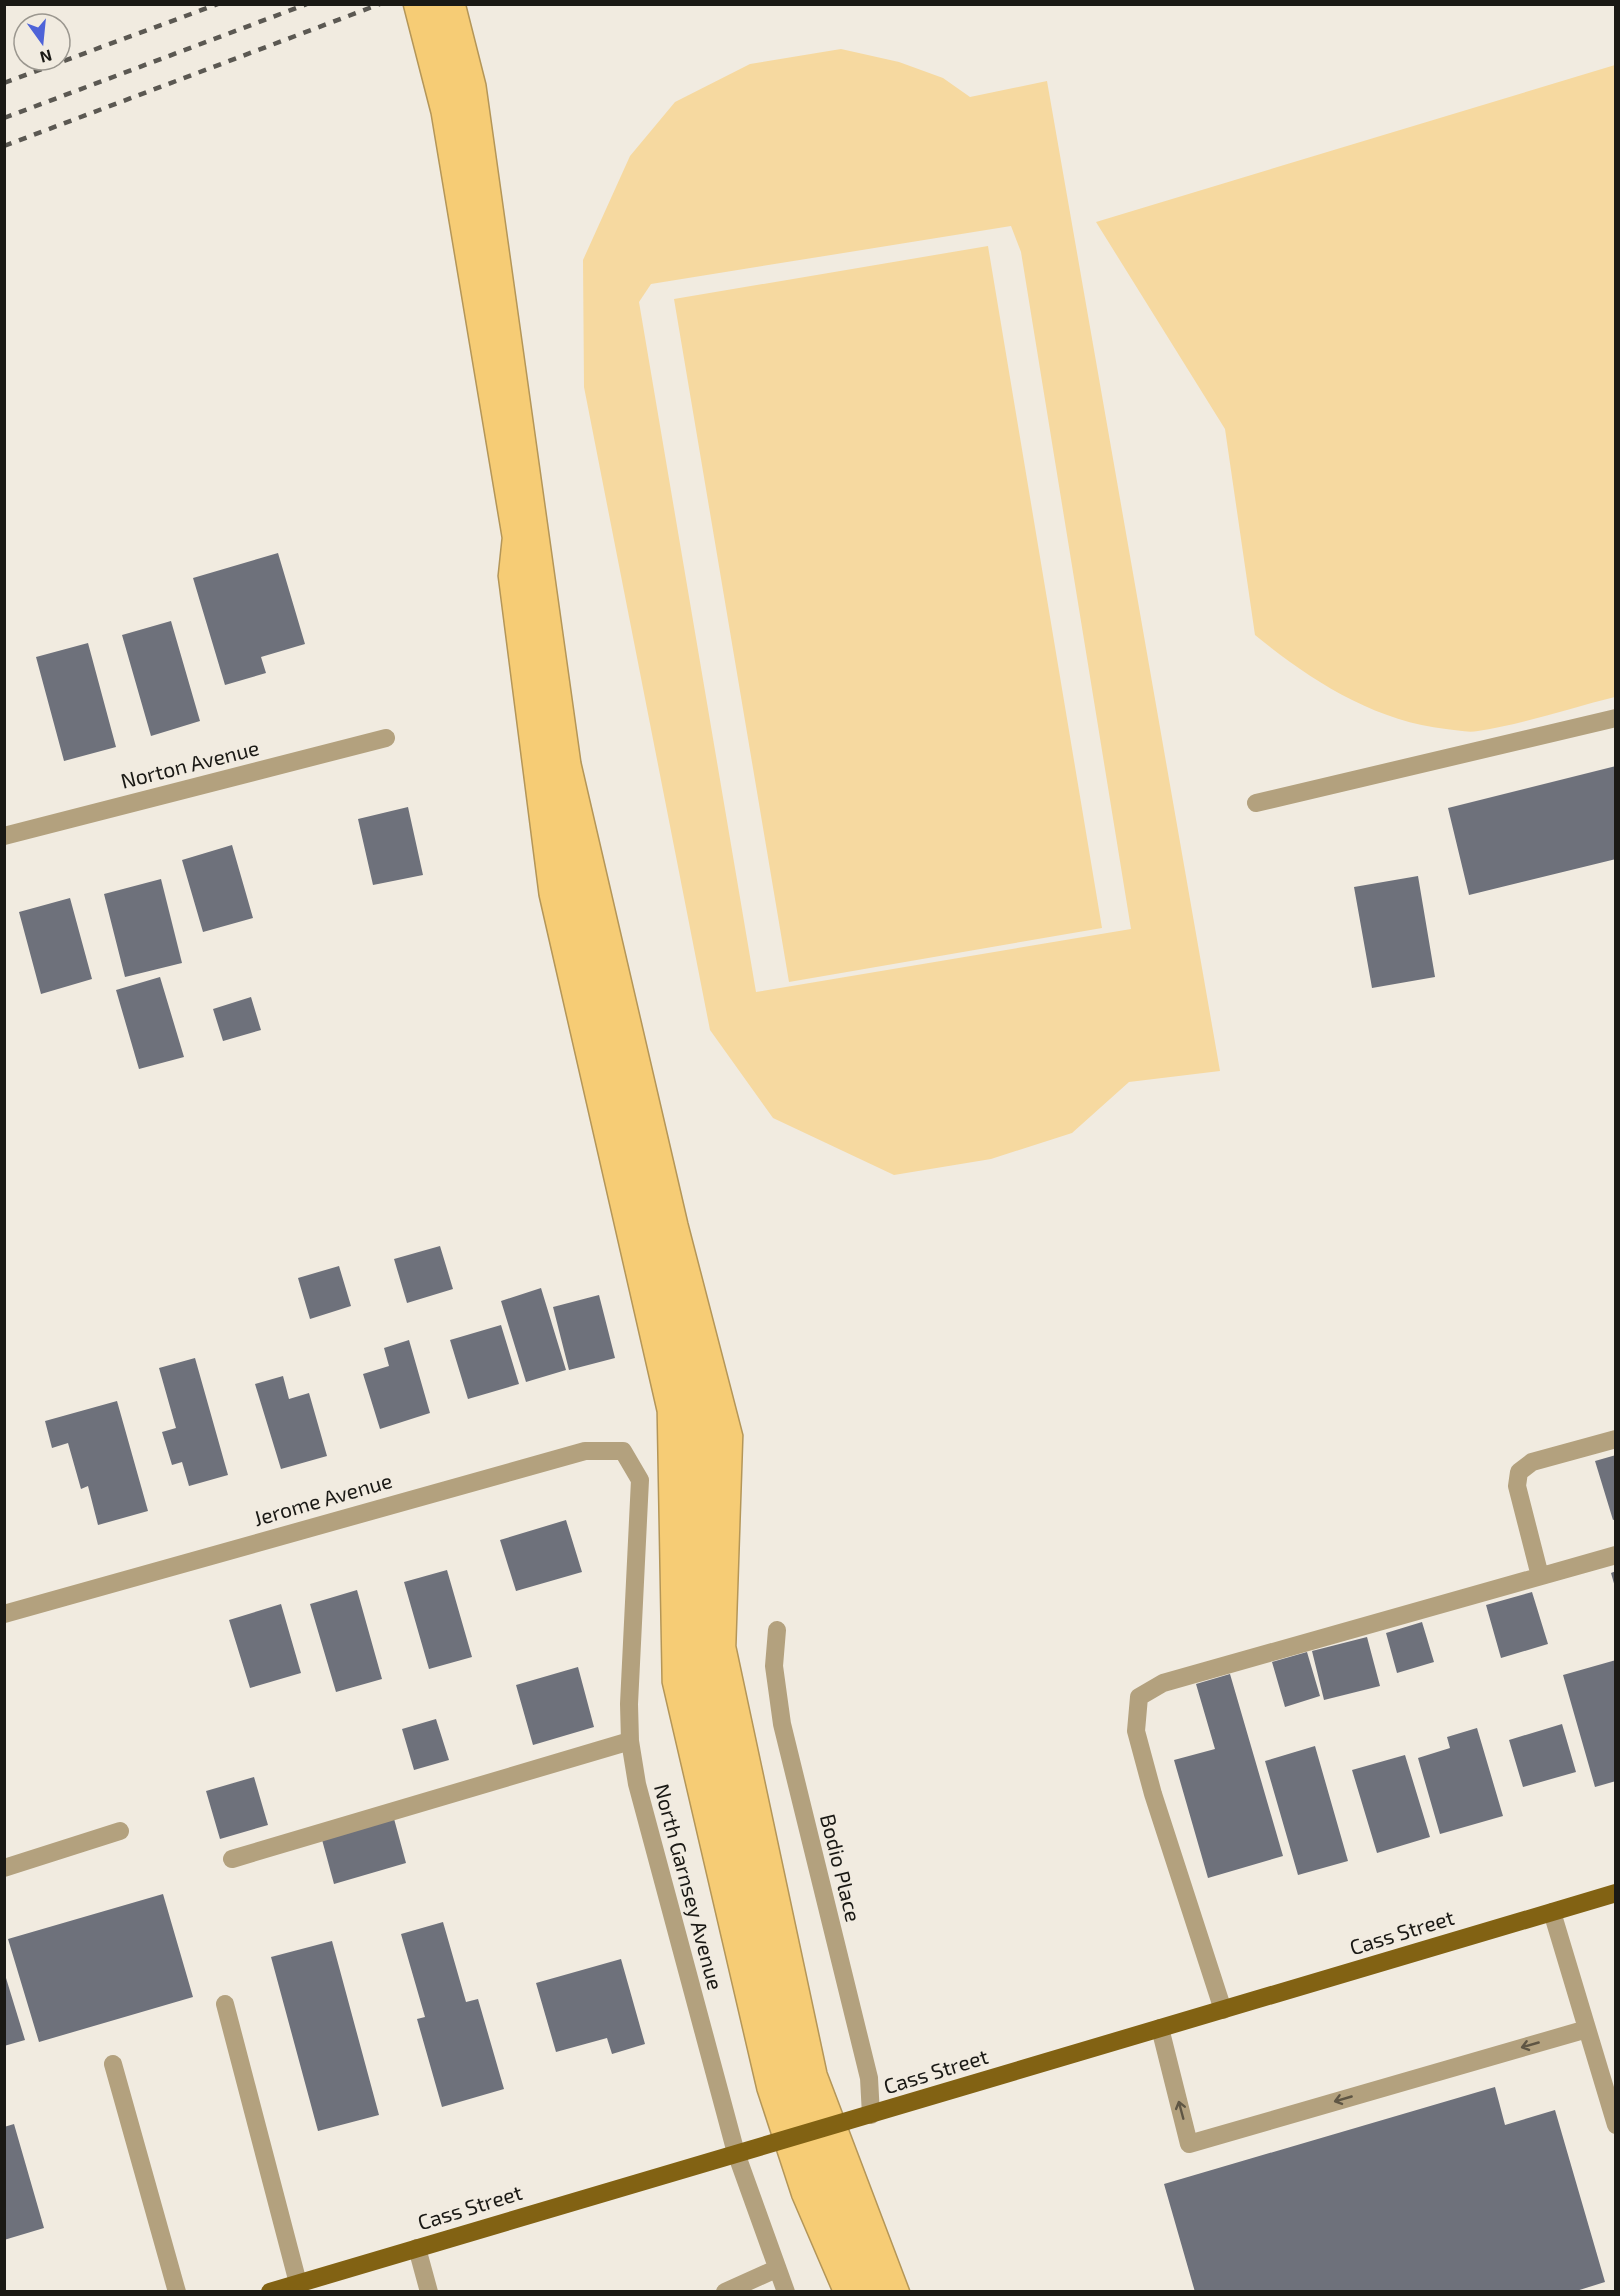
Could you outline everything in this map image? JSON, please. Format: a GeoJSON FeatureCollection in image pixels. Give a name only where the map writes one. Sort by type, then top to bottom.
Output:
{"type":"FeatureCollection","features":[{"type":"Feature","properties":{"kind":"main road","name":"Cass Street"},"geometry":{"type":"LineString","coordinates":[[270,2292],[1616,1893]]}},
{"type":"Feature","properties":{"kind":"street"},"geometry":{"type":"LineString","coordinates":[[1257,803],[1616,718]]}},
{"type":"Feature","properties":{"kind":"street","name":"Norton Avenue"},"geometry":{"type":"LineString","coordinates":[[4,836],[386,738]]}},
{"type":"Feature","properties":{"kind":"street"},"geometry":{"type":"LineString","coordinates":[[1540,1576],[1517,1486],[1520,1472],[1532,1462],[1616,1439]]}},
{"type":"Feature","properties":{"kind":"street","name":"Jerome Avenue"},"geometry":{"type":"LineString","coordinates":[[4,1614],[585,1451],[623,1450],[640,1480]]}},
{"type":"Feature","properties":{"kind":"street","name":"North Garnsey Avenue"},"geometry":{"type":"LineString","coordinates":[[640,1480],[630,1741],[638,1784],[736,2153],[786,2292]]}},
{"type":"Feature","properties":{"kind":"street"},"geometry":{"type":"LineString","coordinates":[[1223,2010],[1150,1784],[1136,1731],[1139,1697],[1162,1683],[1616,1555]]}},
{"type":"Feature","properties":{"kind":"street","name":"Bodio Place"},"geometry":{"type":"LineString","coordinates":[[777,1630],[774,1666],[782,1724],[868,2078],[871,2115]]}},
{"type":"Feature","properties":{"kind":"street"},"geometry":{"type":"LineString","coordinates":[[232,1858],[630,1741]]}},
{"type":"Feature","properties":{"kind":"street"},"geometry":{"type":"LineString","coordinates":[[4,1868],[120,1831]]}},
{"type":"Feature","properties":{"kind":"street"},"geometry":{"type":"LineString","coordinates":[[1552,1912],[1616,2126]]}},
{"type":"Feature","properties":{"kind":"street"},"geometry":{"type":"LineString","coordinates":[[225,2004],[298,2283]]}},
{"type":"Feature","properties":{"kind":"street"},"geometry":{"type":"LineString","coordinates":[[1160,2028],[1190,2144],[1587,2029]]}},
{"type":"Feature","properties":{"kind":"street"},"geometry":{"type":"LineString","coordinates":[[113,2064],[177,2292]]}},
{"type":"Feature","properties":{"kind":"street"},"geometry":{"type":"LineString","coordinates":[[417,2248],[429,2292]]}},
{"type":"Feature","properties":{"kind":"street"},"geometry":{"type":"LineString","coordinates":[[725,2292],[776,2269]]}},
{"type":"Feature","properties":{"kind":"shaded area"},"geometry":{"type":"Polygon","coordinates":[[[403,5],[466,5],[486,84],[581,762],[688,1223],[743,1435],[736,1646],[827,2072],[910,2291],[832,2291],[792,2198],[757,2091],[662,1683],[657,1412],[539,896],[498,576],[502,538],[431,114],[403,5]]]}},
{"type":"Feature","properties":{"kind":"shaded area"},"geometry":{"type":"Polygon","coordinates":[[[841,49],[899,62],[943,78],[970,97],[1047,81],[1220,1071],[1129,1082],[1072,1133],[991,1159],[894,1175],[773,1118],[710,1030],[584,387],[583,260],[630,156],[675,102],[750,64],[841,49]],[[1011,226],[651,284],[639,302],[756,992],[1131,929],[1021,252],[1011,226]]]}},
{"type":"Feature","properties":{"kind":"shaded area"},"geometry":{"type":"Polygon","coordinates":[[[1615,65],[1615,697],[1530,720],[1474,732],[1419,725],[1368,708],[1298,668],[1255,635],[1225,429],[1096,222],[1615,65]]]}},
{"type":"Feature","properties":{"kind":"shaded area"},"geometry":{"type":"Polygon","coordinates":[[[988,246],[1102,928],[789,982],[674,299],[988,246]]]}},
{"type":"Feature","properties":{"kind":"building"},"geometry":{"type":"Polygon","coordinates":[[[278,553],[305,644],[261,657],[266,673],[225,685],[193,578],[278,553]]]}},
{"type":"Feature","properties":{"kind":"building"},"geometry":{"type":"Polygon","coordinates":[[[171,621],[200,721],[151,736],[122,635],[171,621]]]}},
{"type":"Feature","properties":{"kind":"building"},"geometry":{"type":"Polygon","coordinates":[[[88,643],[116,747],[64,761],[36,657],[88,643]]]}},
{"type":"Feature","properties":{"kind":"building"},"geometry":{"type":"Polygon","coordinates":[[[1616,766],[1616,859],[1469,895],[1448,808],[1616,766]]]}},
{"type":"Feature","properties":{"kind":"building"},"geometry":{"type":"Polygon","coordinates":[[[408,807],[423,875],[373,885],[358,819],[408,807]]]}},
{"type":"Feature","properties":{"kind":"building"},"geometry":{"type":"Polygon","coordinates":[[[232,845],[253,918],[203,932],[182,860],[232,845]]]}},
{"type":"Feature","properties":{"kind":"building"},"geometry":{"type":"Polygon","coordinates":[[[1418,876],[1435,977],[1372,988],[1354,887],[1418,876]]]}},
{"type":"Feature","properties":{"kind":"building"},"geometry":{"type":"Polygon","coordinates":[[[161,879],[182,963],[125,977],[104,894],[161,879]]]}},
{"type":"Feature","properties":{"kind":"building"},"geometry":{"type":"Polygon","coordinates":[[[70,898],[92,979],[41,994],[19,912],[70,898]]]}},
{"type":"Feature","properties":{"kind":"building"},"geometry":{"type":"Polygon","coordinates":[[[160,977],[184,1057],[139,1069],[116,990],[160,977]]]}},
{"type":"Feature","properties":{"kind":"building"},"geometry":{"type":"Polygon","coordinates":[[[251,997],[261,1030],[223,1041],[213,1009],[251,997]]]}},
{"type":"Feature","properties":{"kind":"building"},"geometry":{"type":"Polygon","coordinates":[[[440,1246],[453,1289],[407,1303],[394,1259],[440,1246]]]}},
{"type":"Feature","properties":{"kind":"building"},"geometry":{"type":"Polygon","coordinates":[[[339,1266],[351,1306],[310,1319],[298,1278],[339,1266]]]}},
{"type":"Feature","properties":{"kind":"building"},"geometry":{"type":"Polygon","coordinates":[[[541,1288],[566,1370],[526,1382],[501,1301],[541,1288]]]}},
{"type":"Feature","properties":{"kind":"building"},"geometry":{"type":"Polygon","coordinates":[[[599,1295],[615,1358],[569,1370],[553,1307],[599,1295]]]}},
{"type":"Feature","properties":{"kind":"building"},"geometry":{"type":"Polygon","coordinates":[[[501,1325],[519,1384],[468,1399],[450,1340],[501,1325]]]}},
{"type":"Feature","properties":{"kind":"building"},"geometry":{"type":"Polygon","coordinates":[[[409,1340],[430,1413],[380,1429],[363,1374],[389,1366],[384,1348],[409,1340]]]}},
{"type":"Feature","properties":{"kind":"building"},"geometry":{"type":"Polygon","coordinates":[[[195,1358],[228,1475],[189,1486],[182,1462],[172,1465],[162,1432],[176,1428],[159,1368],[195,1358]]]}},
{"type":"Feature","properties":{"kind":"building"},"geometry":{"type":"Polygon","coordinates":[[[283,1376],[289,1399],[309,1393],[327,1456],[281,1469],[255,1384],[283,1376]]]}},
{"type":"Feature","properties":{"kind":"building"},"geometry":{"type":"Polygon","coordinates":[[[117,1401],[148,1511],[98,1525],[88,1486],[81,1489],[68,1443],[52,1448],[45,1421],[117,1401]]]}},
{"type":"Feature","properties":{"kind":"building"},"geometry":{"type":"Polygon","coordinates":[[[1616,1455],[1616,1519],[1613,1520],[1595,1461],[1616,1455]]]}},
{"type":"Feature","properties":{"kind":"building"},"geometry":{"type":"Polygon","coordinates":[[[566,1520],[582,1572],[516,1591],[500,1540],[566,1520]]]}},
{"type":"Feature","properties":{"kind":"building"},"geometry":{"type":"Polygon","coordinates":[[[447,1570],[472,1657],[429,1669],[404,1582],[447,1570]]]}},
{"type":"Feature","properties":{"kind":"building"},"geometry":{"type":"Polygon","coordinates":[[[1616,1571],[1616,1587],[1615,1587],[1611,1573],[1616,1571]]]}},
{"type":"Feature","properties":{"kind":"building"},"geometry":{"type":"Polygon","coordinates":[[[357,1590],[382,1679],[336,1692],[310,1604],[357,1590]]]}},
{"type":"Feature","properties":{"kind":"building"},"geometry":{"type":"Polygon","coordinates":[[[1532,1592],[1548,1644],[1501,1658],[1486,1605],[1532,1592]]]}},
{"type":"Feature","properties":{"kind":"building"},"geometry":{"type":"Polygon","coordinates":[[[281,1604],[301,1673],[250,1688],[229,1620],[281,1604]]]}},
{"type":"Feature","properties":{"kind":"building"},"geometry":{"type":"Polygon","coordinates":[[[1422,1622],[1434,1662],[1397,1673],[1386,1633],[1422,1622]]]}},
{"type":"Feature","properties":{"kind":"building"},"geometry":{"type":"Polygon","coordinates":[[[1367,1637],[1380,1686],[1324,1700],[1312,1651],[1367,1637]]]}},
{"type":"Feature","properties":{"kind":"building"},"geometry":{"type":"Polygon","coordinates":[[[1307,1652],[1320,1696],[1285,1707],[1272,1662],[1307,1652]]]}},
{"type":"Feature","properties":{"kind":"building"},"geometry":{"type":"Polygon","coordinates":[[[1616,1660],[1616,1781],[1595,1787],[1563,1675],[1616,1660]]]}},
{"type":"Feature","properties":{"kind":"building"},"geometry":{"type":"Polygon","coordinates":[[[578,1667],[594,1727],[533,1745],[516,1685],[578,1667]]]}},
{"type":"Feature","properties":{"kind":"building"},"geometry":{"type":"Polygon","coordinates":[[[1230,1674],[1283,1856],[1208,1878],[1174,1760],[1215,1749],[1196,1684],[1230,1674]]]}},
{"type":"Feature","properties":{"kind":"building"},"geometry":{"type":"Polygon","coordinates":[[[436,1719],[449,1760],[414,1770],[402,1729],[436,1719]]]}},
{"type":"Feature","properties":{"kind":"building"},"geometry":{"type":"Polygon","coordinates":[[[1562,1724],[1576,1772],[1523,1787],[1509,1740],[1562,1724]]]}},
{"type":"Feature","properties":{"kind":"building"},"geometry":{"type":"Polygon","coordinates":[[[1477,1728],[1503,1816],[1440,1834],[1418,1758],[1450,1748],[1447,1737],[1477,1728]]]}},
{"type":"Feature","properties":{"kind":"building"},"geometry":{"type":"Polygon","coordinates":[[[1315,1746],[1348,1861],[1298,1875],[1265,1761],[1315,1746]]]}},
{"type":"Feature","properties":{"kind":"building"},"geometry":{"type":"Polygon","coordinates":[[[1405,1755],[1430,1837],[1377,1853],[1352,1770],[1405,1755]]]}},
{"type":"Feature","properties":{"kind":"building"},"geometry":{"type":"Polygon","coordinates":[[[254,1777],[268,1825],[220,1839],[206,1791],[254,1777]]]}},
{"type":"Feature","properties":{"kind":"building"},"geometry":{"type":"Polygon","coordinates":[[[393,1815],[406,1863],[334,1884],[321,1836],[393,1815]]]}},
{"type":"Feature","properties":{"kind":"building"},"geometry":{"type":"Polygon","coordinates":[[[163,1894],[193,1997],[39,2042],[8,1939],[163,1894]]]}},
{"type":"Feature","properties":{"kind":"building"},"geometry":{"type":"Polygon","coordinates":[[[443,1922],[466,2002],[478,1999],[504,2089],[442,2107],[417,2019],[425,2017],[401,1934],[443,1922]]]}},
{"type":"Feature","properties":{"kind":"building"},"geometry":{"type":"Polygon","coordinates":[[[332,1941],[379,2115],[318,2131],[271,1957],[332,1941]]]}},
{"type":"Feature","properties":{"kind":"building"},"geometry":{"type":"Polygon","coordinates":[[[621,1959],[645,2044],[612,2054],[607,2038],[556,2052],[536,1983],[621,1959]]]}},
{"type":"Feature","properties":{"kind":"building"},"geometry":{"type":"Polygon","coordinates":[[[6,1978],[25,2040],[4,2046],[4,1979],[6,1978]]]}},
{"type":"Feature","properties":{"kind":"building"},"geometry":{"type":"Polygon","coordinates":[[[1495,2087],[1505,2125],[1555,2110],[1605,2282],[1573,2292],[1195,2292],[1164,2184],[1495,2087]]]}},
{"type":"Feature","properties":{"kind":"building"},"geometry":{"type":"Polygon","coordinates":[[[14,2124],[44,2228],[4,2240],[4,2127],[14,2124]]]}},
{"type":"Feature","properties":{"kind":"railway"},"geometry":{"type":"LineString","coordinates":[[4,83],[218,4]]}},
{"type":"Feature","properties":{"kind":"railway"},"geometry":{"type":"LineString","coordinates":[[4,118],[307,4]]}},
{"type":"Feature","properties":{"kind":"railway"},"geometry":{"type":"LineString","coordinates":[[4,146],[380,4]]}}]}
